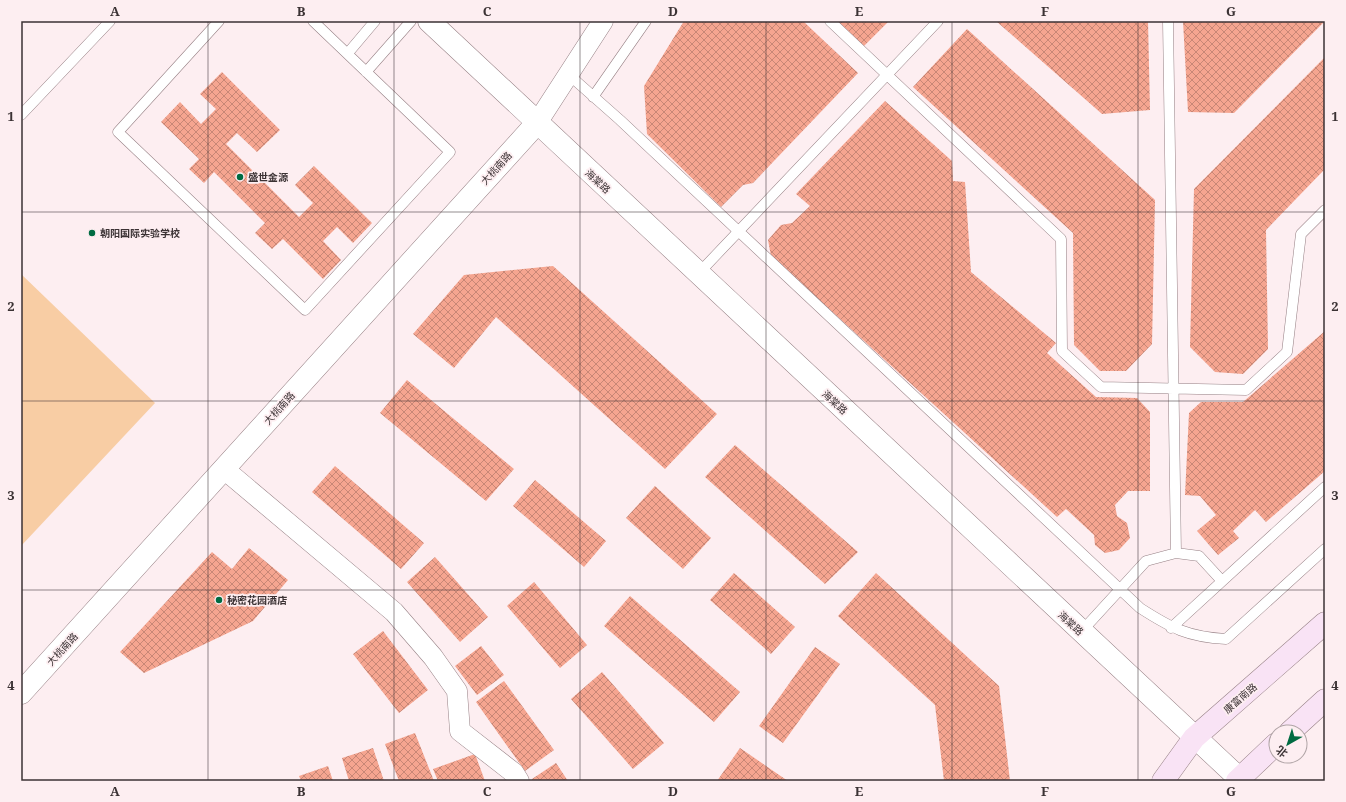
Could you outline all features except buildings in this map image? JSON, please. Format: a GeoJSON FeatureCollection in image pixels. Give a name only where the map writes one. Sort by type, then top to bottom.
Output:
{"type":"FeatureCollection","features":[{"type":"Feature","properties":{"kind":"main road","name":"康富南路"},"geometry":{"type":"LineString","coordinates":[[1163,781],[1194,738],[1325,623]]}},
{"type":"Feature","properties":{"kind":"main road"},"geometry":{"type":"LineString","coordinates":[[1299,724],[1325,700]]}},
{"type":"Feature","properties":{"kind":"main road"},"geometry":{"type":"LineString","coordinates":[[1239,780],[1268,752]]}},
{"type":"Feature","properties":{"kind":"street","name":"海棠路"},"geometry":{"type":"LineString","coordinates":[[430,21],[1239,780]]}},
{"type":"Feature","properties":{"kind":"street"},"geometry":{"type":"LineString","coordinates":[[537,123],[603,21]]}},
{"type":"Feature","properties":{"kind":"street","name":"大桃南路"},"geometry":{"type":"LineString","coordinates":[[21,693],[537,123]]}},
{"type":"Feature","properties":{"kind":"street"},"geometry":{"type":"LineString","coordinates":[[224,469],[394,612],[458,691],[460,731],[514,773],[519,781]]}},
{"type":"Feature","properties":{"kind":"lane"},"geometry":{"type":"LineString","coordinates":[[21,115],[110,21]]}},
{"type":"Feature","properties":{"kind":"lane"},"geometry":{"type":"LineString","coordinates":[[218,21],[118,132],[305,310],[450,152],[313,21]]}},
{"type":"Feature","properties":{"kind":"lane"},"geometry":{"type":"LineString","coordinates":[[348,53],[375,21]]}},
{"type":"Feature","properties":{"kind":"lane"},"geometry":{"type":"LineString","coordinates":[[366,72],[411,21]]}},
{"type":"Feature","properties":{"kind":"lane"},"geometry":{"type":"LineString","coordinates":[[593,97],[646,21]]}},
{"type":"Feature","properties":{"kind":"lane"},"geometry":{"type":"LineString","coordinates":[[830,21],[1061,239],[1062,351],[1100,387],[1246,390],[1287,352],[1301,234],[1325,210]]}},
{"type":"Feature","properties":{"kind":"lane"},"geometry":{"type":"LineString","coordinates":[[698,274],[938,21]]}},
{"type":"Feature","properties":{"kind":"lane"},"geometry":{"type":"LineString","coordinates":[[1168,21],[1176,553]]}},
{"type":"Feature","properties":{"kind":"lane"},"geometry":{"type":"LineString","coordinates":[[568,74],[739,232],[1120,590],[1140,608],[1171,628],[1202,638],[1226,639],[1325,549]]}},
{"type":"Feature","properties":{"kind":"lane"},"geometry":{"type":"LineString","coordinates":[[1171,628],[1325,487]]}},
{"type":"Feature","properties":{"kind":"lane"},"geometry":{"type":"LineString","coordinates":[[1081,632],[1146,561],[1176,553],[1199,556],[1222,582]]}},
{"type":"Feature","properties":{"kind":"shaded area"},"geometry":{"type":"Polygon","coordinates":[[[21,274],[155,403],[21,546],[21,274]]]}},
{"type":"Feature","properties":{"kind":"place","name":"盛世金源"},"geometry":{"type":"Point","coordinates":[240,177]}},
{"type":"Feature","properties":{"kind":"place","name":"朝阳国际实验学校"},"geometry":{"type":"Point","coordinates":[92,233]}},
{"type":"Feature","properties":{"kind":"place","name":"秘密花园酒店"},"geometry":{"type":"Point","coordinates":[219,600]}}]}
